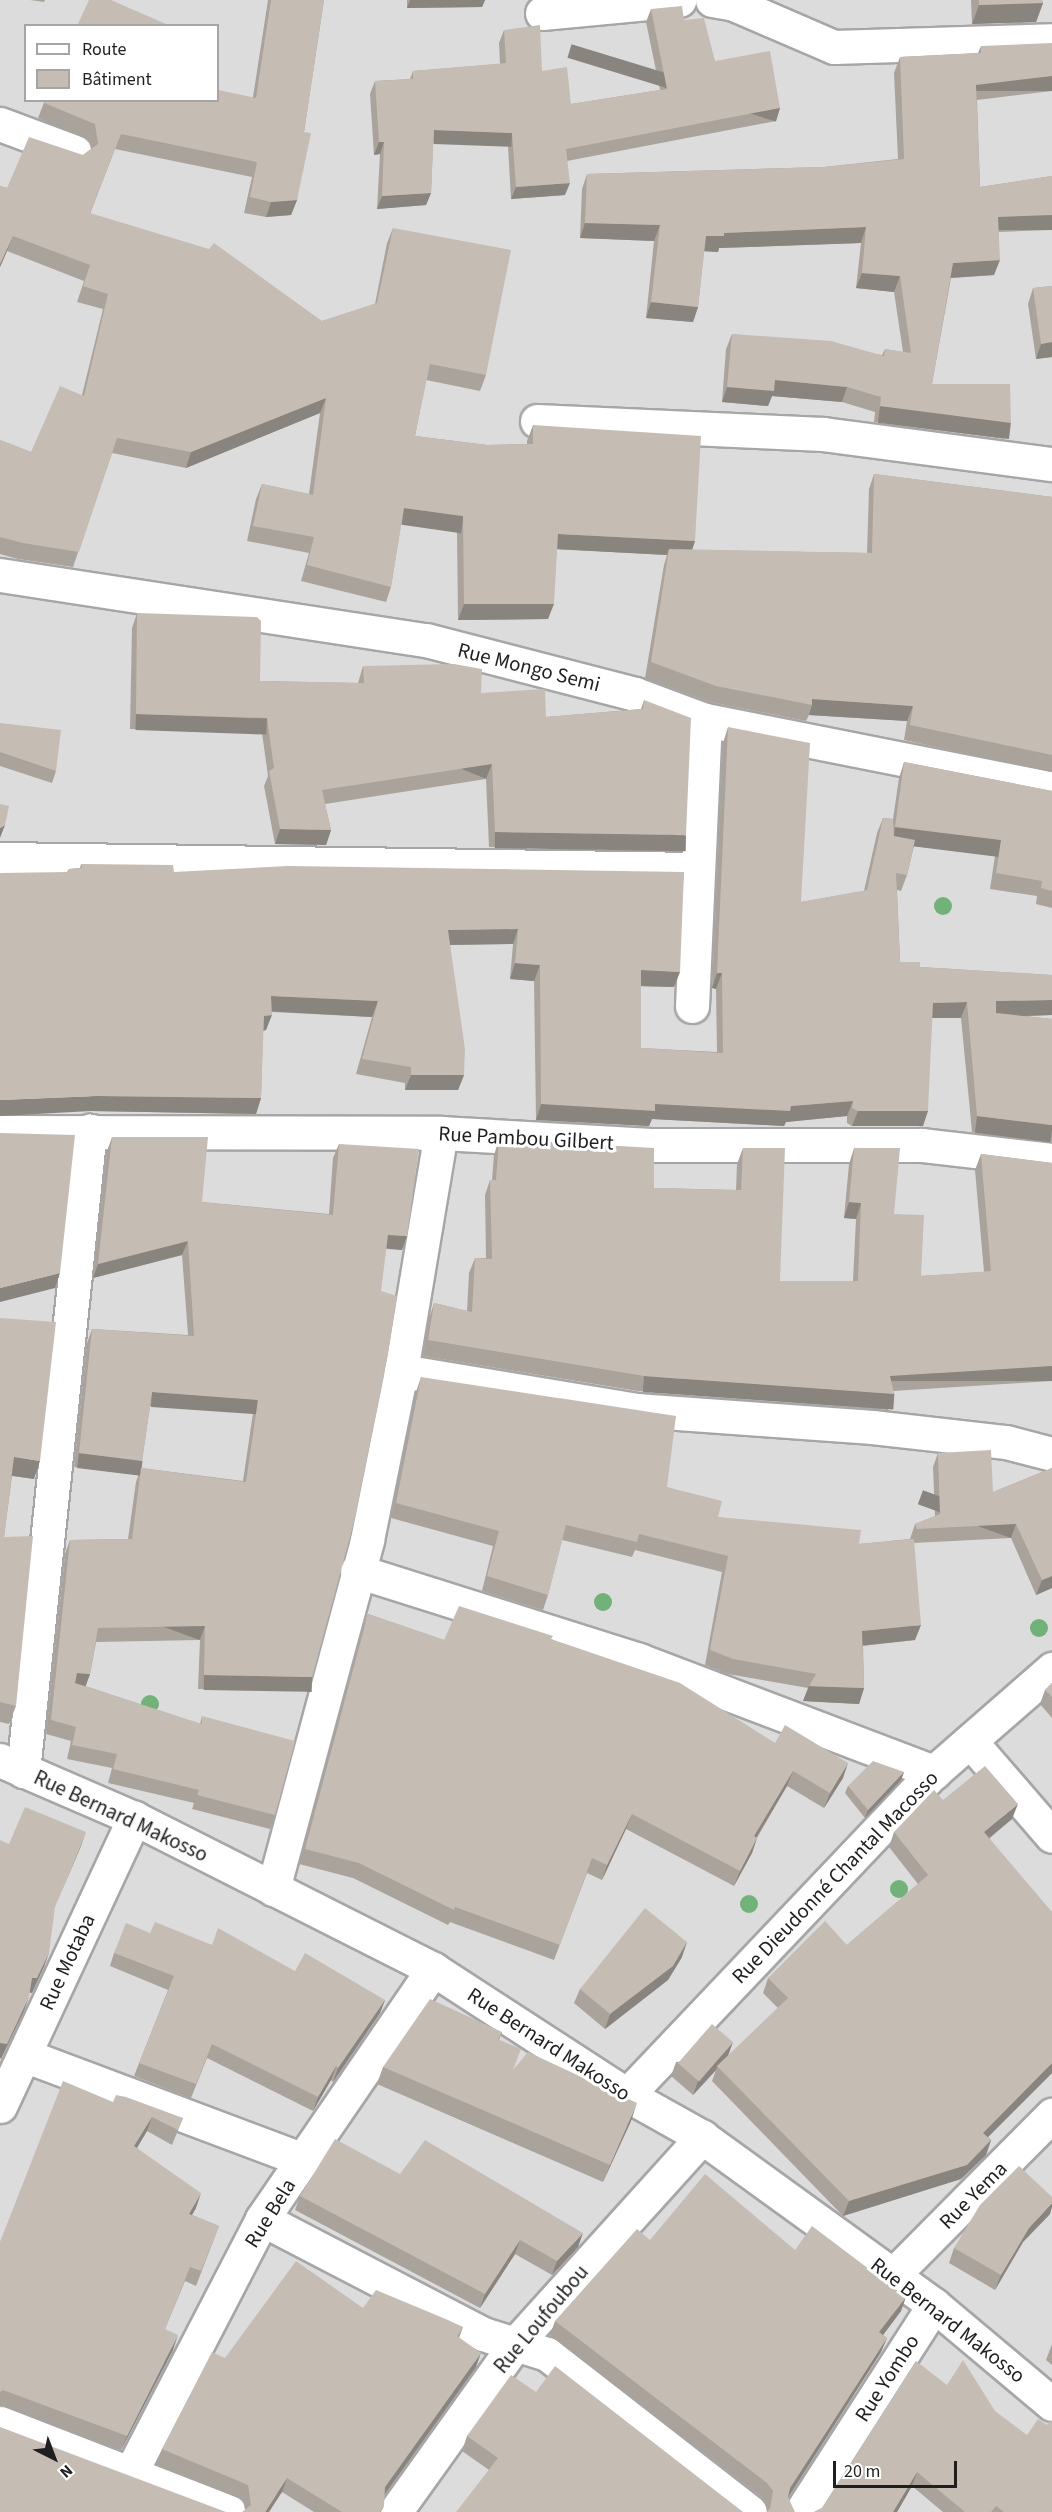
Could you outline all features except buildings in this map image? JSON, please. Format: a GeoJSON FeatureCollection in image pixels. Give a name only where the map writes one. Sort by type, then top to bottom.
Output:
{"type":"FeatureCollection","features":[{"type":"Feature","properties":{"kind":"street"},"geometry":{"type":"LineString","coordinates":[[542,13],[679,0]]}},
{"type":"Feature","properties":{"kind":"street"},"geometry":{"type":"LineString","coordinates":[[712,0],[734,4],[834,47],[1052,40]]}},
{"type":"Feature","properties":{"kind":"street"},"geometry":{"type":"LineString","coordinates":[[0,124],[75,152]]}},
{"type":"Feature","properties":{"kind":"street"},"geometry":{"type":"LineString","coordinates":[[537,421],[823,434],[1052,464]]}},
{"type":"Feature","properties":{"kind":"street","name":"Rue Mongo Semi"},"geometry":{"type":"LineString","coordinates":[[0,575],[426,640],[635,693],[705,720],[1052,789]]}},
{"type":"Feature","properties":{"kind":"street"},"geometry":{"type":"LineString","coordinates":[[692,1006],[695,869],[705,720]]}},
{"type":"Feature","properties":{"kind":"street"},"geometry":{"type":"LineString","coordinates":[[0,859],[695,869]]}},
{"type":"Feature","properties":{"kind":"street"},"geometry":{"type":"LineString","coordinates":[[12,1766],[90,1130]]}},
{"type":"Feature","properties":{"kind":"street","name":"Rue Pambou Gilbert"},"geometry":{"type":"LineString","coordinates":[[0,1132],[90,1130],[441,1133],[651,1145],[922,1144],[1052,1160]]}},
{"type":"Feature","properties":{"kind":"street"},"geometry":{"type":"LineString","coordinates":[[273,1889],[367,1540],[401,1371],[441,1133]]}},
{"type":"Feature","properties":{"kind":"street"},"geometry":{"type":"LineString","coordinates":[[401,1371],[636,1410],[872,1426],[1006,1442],[1052,1454]]}},
{"type":"Feature","properties":{"kind":"street"},"geometry":{"type":"LineString","coordinates":[[357,1571],[639,1660],[934,1772]]}},
{"type":"Feature","properties":{"kind":"street","name":"Rue Dieudonné Chantal Macosso"},"geometry":{"type":"LineString","coordinates":[[627,2095],[934,1772],[1052,1669]]}},
{"type":"Feature","properties":{"kind":"street"},"geometry":{"type":"LineString","coordinates":[[970,1741],[1052,1836]]}},
{"type":"Feature","properties":{"kind":"street","name":"Rue Bernard Makosso"},"geometry":{"type":"LineString","coordinates":[[12,1766],[134,1818],[433,1969],[627,2095],[702,2138],[934,2305],[1052,2404]]}},
{"type":"Feature","properties":{"kind":"street","name":"Rue Motaba"},"geometry":{"type":"LineString","coordinates":[[0,2106],[134,1818]]}},
{"type":"Feature","properties":{"kind":"street","name":"Rue Bela"},"geometry":{"type":"LineString","coordinates":[[131,2472],[262,2219],[433,1969]]}},
{"type":"Feature","properties":{"kind":"street"},"geometry":{"type":"LineString","coordinates":[[24,2055],[304,2160]]}},
{"type":"Feature","properties":{"kind":"street","name":"Rue Yema"},"geometry":{"type":"LineString","coordinates":[[893,2275],[1052,2115]]}},
{"type":"Feature","properties":{"kind":"street","name":"Rue Loufoubou"},"geometry":{"type":"LineString","coordinates":[[395,2512],[516,2343],[702,2138]]}},
{"type":"Feature","properties":{"kind":"street"},"geometry":{"type":"LineString","coordinates":[[262,2219],[483,2334],[547,2354],[750,2512]]}},
{"type":"Feature","properties":{"kind":"street","name":"Rue Yombo"},"geometry":{"type":"LineString","coordinates":[[801,2512],[934,2305]]}},
{"type":"Feature","properties":{"kind":"street"},"geometry":{"type":"LineString","coordinates":[[0,2423],[229,2512]]}},
{"type":"Feature","properties":{"kind":"shaded area"},"geometry":{"type":"Polygon","coordinates":[[[0,0],[1052,0],[1052,2512],[0,2512],[0,0]]]}}]}
